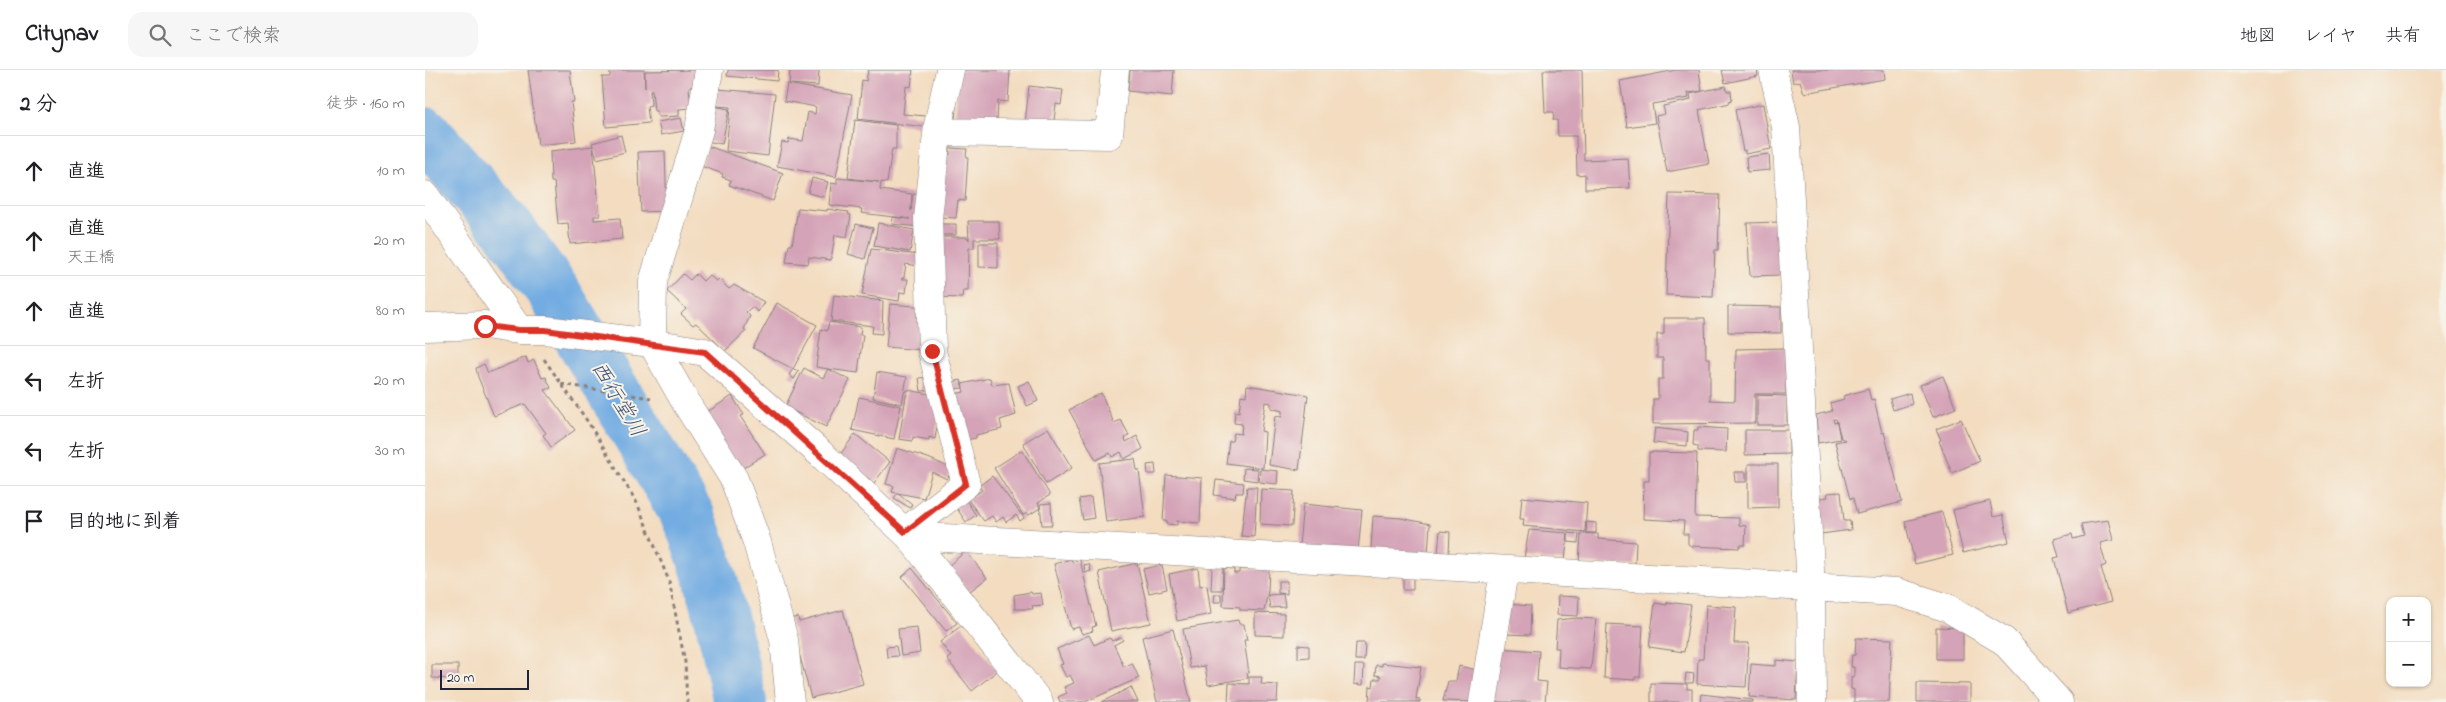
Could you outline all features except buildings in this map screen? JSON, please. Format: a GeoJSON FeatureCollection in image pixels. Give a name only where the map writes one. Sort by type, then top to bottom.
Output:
{"type":"FeatureCollection","features":[{"type":"Feature","properties":{"kind":"street"},"geometry":{"type":"LineString","coordinates":[[709,70],[699,130],[653,282],[646,343],[734,479],[757,542],[784,640],[790,702]]}},
{"type":"Feature","properties":{"kind":"street"},"geometry":{"type":"LineString","coordinates":[[907,534],[966,484],[932,351],[928,218],[938,132],[950,70]]}},
{"type":"Feature","properties":{"kind":"street"},"geometry":{"type":"LineString","coordinates":[[938,132],[1109,136],[1115,70]]}},
{"type":"Feature","properties":{"kind":"street"},"geometry":{"type":"LineString","coordinates":[[1773,70],[1786,127],[1811,588],[1813,702]]}},
{"type":"Feature","properties":{"kind":"street"},"geometry":{"type":"LineString","coordinates":[[425,195],[532,330]]}},
{"type":"Feature","properties":{"kind":"street"},"geometry":{"type":"LineString","coordinates":[[425,347],[436,327],[485,326],[646,343],[705,352],[907,534],[1039,702]]}},
{"type":"Feature","properties":{"kind":"street"},"geometry":{"type":"LineString","coordinates":[[907,534],[1504,571],[1897,592],[1948,608],[2004,641],[2059,702]]}},
{"type":"Feature","properties":{"kind":"street"},"geometry":{"type":"LineString","coordinates":[[1483,702],[1504,571]]}},
{"type":"Feature","properties":{"kind":"path"},"geometry":{"type":"LineString","coordinates":[[532,330],[546,362],[561,384],[651,398]]}},
{"type":"Feature","properties":{"kind":"path"},"geometry":{"type":"LineString","coordinates":[[546,362],[588,422],[637,503],[669,581],[685,662],[687,702]]}},
{"type":"Feature","properties":{"kind":"waterway","name":"西行堂川"},"geometry":{"type":"LineString","coordinates":[[425,134],[507,227],[553,291],[687,514],[712,583],[740,702]]}},
{"type":"Feature","properties":{"kind":"route"},"geometry":{"type":"LineString","coordinates":[[485,326],[519,330],[545,330],[652,343],[705,352],[821,454],[905,532],[966,484],[932,351]]}}]}
